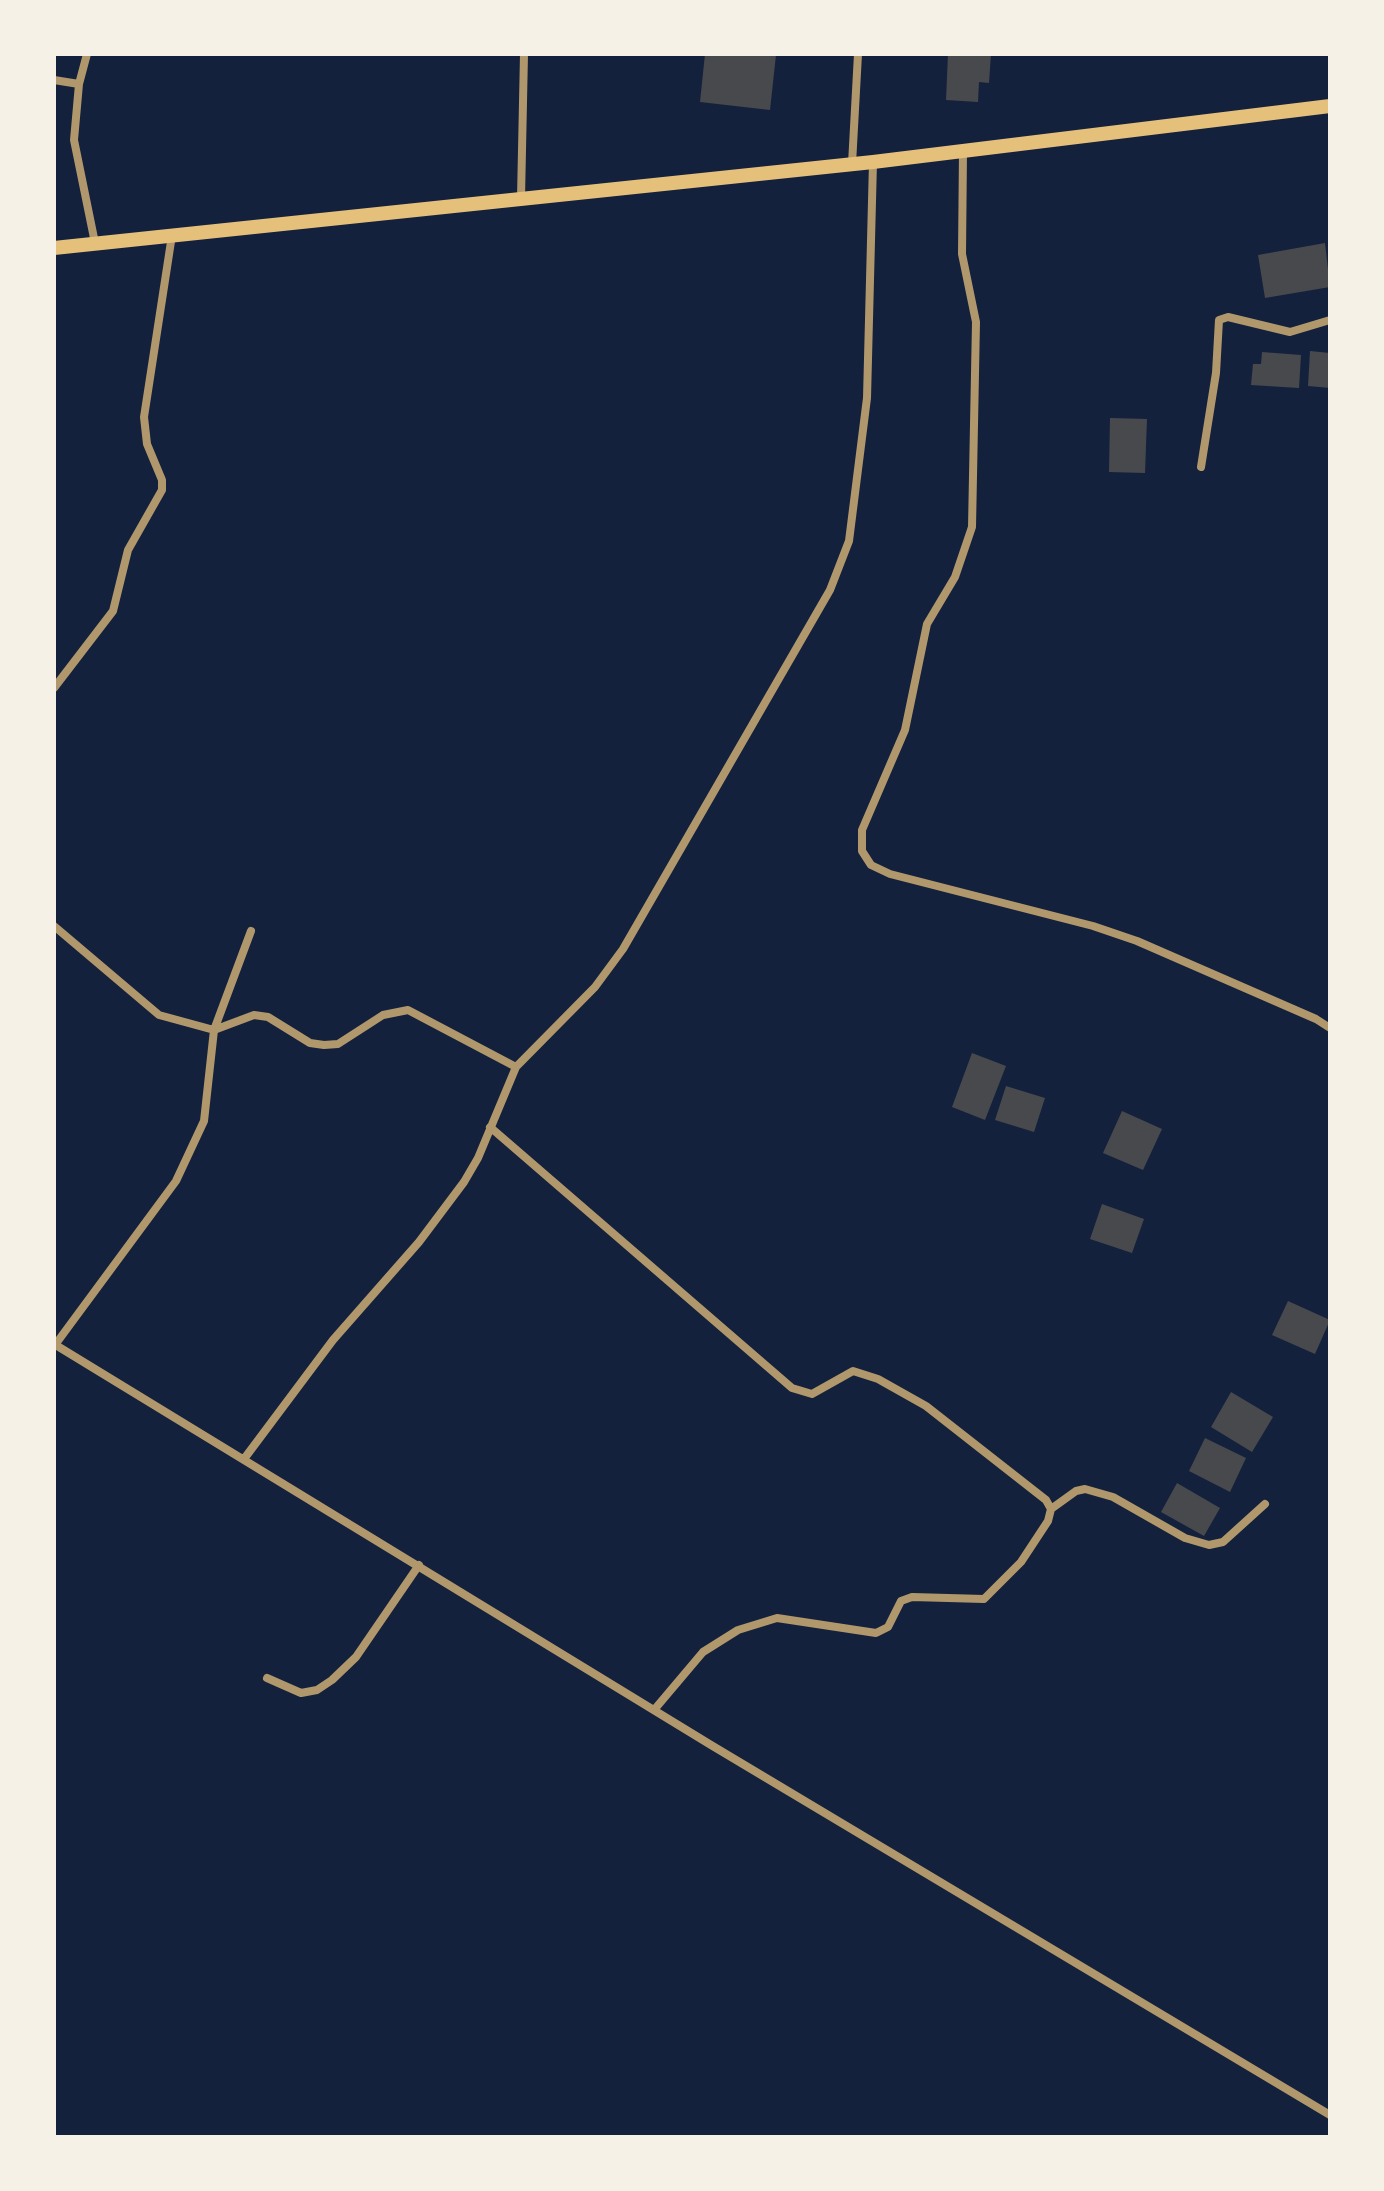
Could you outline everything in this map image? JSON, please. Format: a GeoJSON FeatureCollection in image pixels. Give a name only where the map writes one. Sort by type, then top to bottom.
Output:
{"type":"FeatureCollection","features":[{"type":"Feature","properties":{"kind":"main road"},"geometry":{"type":"LineString","coordinates":[[54,248],[873,162],[1330,106]]}},
{"type":"Feature","properties":{"kind":"street"},"geometry":{"type":"LineString","coordinates":[[87,54],[79,84],[74,140],[95,243]]}},
{"type":"Feature","properties":{"kind":"street"},"geometry":{"type":"LineString","coordinates":[[521,198],[524,54]]}},
{"type":"Feature","properties":{"kind":"street"},"geometry":{"type":"LineString","coordinates":[[852,164],[858,54]]}},
{"type":"Feature","properties":{"kind":"street"},"geometry":{"type":"LineString","coordinates":[[54,80],[79,84]]}},
{"type":"Feature","properties":{"kind":"street"},"geometry":{"type":"LineString","coordinates":[[963,151],[962,254],[976,322],[972,527],[955,577],[927,624],[905,730],[862,830],[862,851],[871,865],[890,874],[1093,926],[1137,941],[1316,1019],[1330,1028]]}},
{"type":"Feature","properties":{"kind":"street"},"geometry":{"type":"LineString","coordinates":[[244,1459],[333,1340],[419,1242],[464,1182],[516,1067],[595,987],[623,949],[835,578],[849,541],[867,398],[873,162]]}},
{"type":"Feature","properties":{"kind":"street"},"geometry":{"type":"LineString","coordinates":[[54,688],[113,611],[128,550],[162,490],[162,480],[147,444],[144,417],[172,235]]}},
{"type":"Feature","properties":{"kind":"street"},"geometry":{"type":"LineString","coordinates":[[1201,467],[1216,373],[1219,320],[1228,317],[1290,332],[1330,320]]}},
{"type":"Feature","properties":{"kind":"street"},"geometry":{"type":"LineString","coordinates":[[54,926],[150,1010],[214,1030],[254,1015],[268,1017],[310,1043],[338,1044],[383,1015],[408,1010],[516,1067]]}},
{"type":"Feature","properties":{"kind":"street"},"geometry":{"type":"LineString","coordinates":[[251,931],[214,1030],[204,1121],[176,1181],[54,1344],[654,1710],[1330,2115]]}},
{"type":"Feature","properties":{"kind":"street"},"geometry":{"type":"LineString","coordinates":[[490,1127],[792,1388],[812,1394],[853,1371],[878,1379],[926,1406],[1046,1500],[1051,1509]]}},
{"type":"Feature","properties":{"kind":"street"},"geometry":{"type":"LineString","coordinates":[[654,1710],[703,1652],[738,1630],[777,1618],[876,1633],[888,1627],[901,1601],[912,1597],[984,1599],[1021,1562],[1048,1521],[1051,1509],[1067,1495],[1085,1489],[1113,1497],[1185,1538],[1209,1545],[1223,1542],[1265,1504]]}},
{"type":"Feature","properties":{"kind":"street"},"geometry":{"type":"LineString","coordinates":[[267,1678],[301,1693],[317,1690],[332,1680],[356,1657],[419,1565]]}},
{"type":"Feature","properties":{"kind":"building"},"geometry":{"type":"Polygon","coordinates":[[[705,54],[776,55],[770,110],[700,102],[705,54]]]}},
{"type":"Feature","properties":{"kind":"building"},"geometry":{"type":"Polygon","coordinates":[[[948,54],[991,54],[989,83],[979,82],[978,102],[946,100],[948,54]]]}},
{"type":"Feature","properties":{"kind":"building"},"geometry":{"type":"Polygon","coordinates":[[[1325,243],[1330,287],[1265,298],[1258,255],[1325,243]]]}},
{"type":"Feature","properties":{"kind":"building"},"geometry":{"type":"Polygon","coordinates":[[[1310,351],[1330,353],[1330,388],[1308,386],[1310,351]]]}},
{"type":"Feature","properties":{"kind":"building"},"geometry":{"type":"Polygon","coordinates":[[[1262,352],[1301,355],[1299,388],[1251,385],[1253,364],[1261,364],[1262,352]]]}},
{"type":"Feature","properties":{"kind":"building"},"geometry":{"type":"Polygon","coordinates":[[[1110,418],[1147,419],[1145,473],[1109,472],[1110,418]]]}},
{"type":"Feature","properties":{"kind":"building"},"geometry":{"type":"Polygon","coordinates":[[[972,1053],[1006,1066],[985,1120],[952,1107],[972,1053]]]}},
{"type":"Feature","properties":{"kind":"building"},"geometry":{"type":"Polygon","coordinates":[[[1006,1086],[1045,1098],[1034,1132],[995,1120],[1006,1086]]]}},
{"type":"Feature","properties":{"kind":"building"},"geometry":{"type":"Polygon","coordinates":[[[1122,1111],[1162,1129],[1143,1170],[1103,1153],[1122,1111]]]}},
{"type":"Feature","properties":{"kind":"building"},"geometry":{"type":"Polygon","coordinates":[[[1102,1204],[1144,1219],[1132,1253],[1090,1239],[1102,1204]]]}},
{"type":"Feature","properties":{"kind":"building"},"geometry":{"type":"Polygon","coordinates":[[[1288,1301],[1330,1320],[1315,1354],[1272,1335],[1288,1301]]]}},
{"type":"Feature","properties":{"kind":"building"},"geometry":{"type":"Polygon","coordinates":[[[1231,1392],[1273,1417],[1252,1452],[1211,1427],[1231,1392]]]}},
{"type":"Feature","properties":{"kind":"building"},"geometry":{"type":"Polygon","coordinates":[[[1205,1438],[1246,1458],[1230,1492],[1189,1471],[1205,1438]]]}},
{"type":"Feature","properties":{"kind":"building"},"geometry":{"type":"Polygon","coordinates":[[[1177,1483],[1220,1508],[1204,1536],[1161,1512],[1177,1483]]]}}]}
